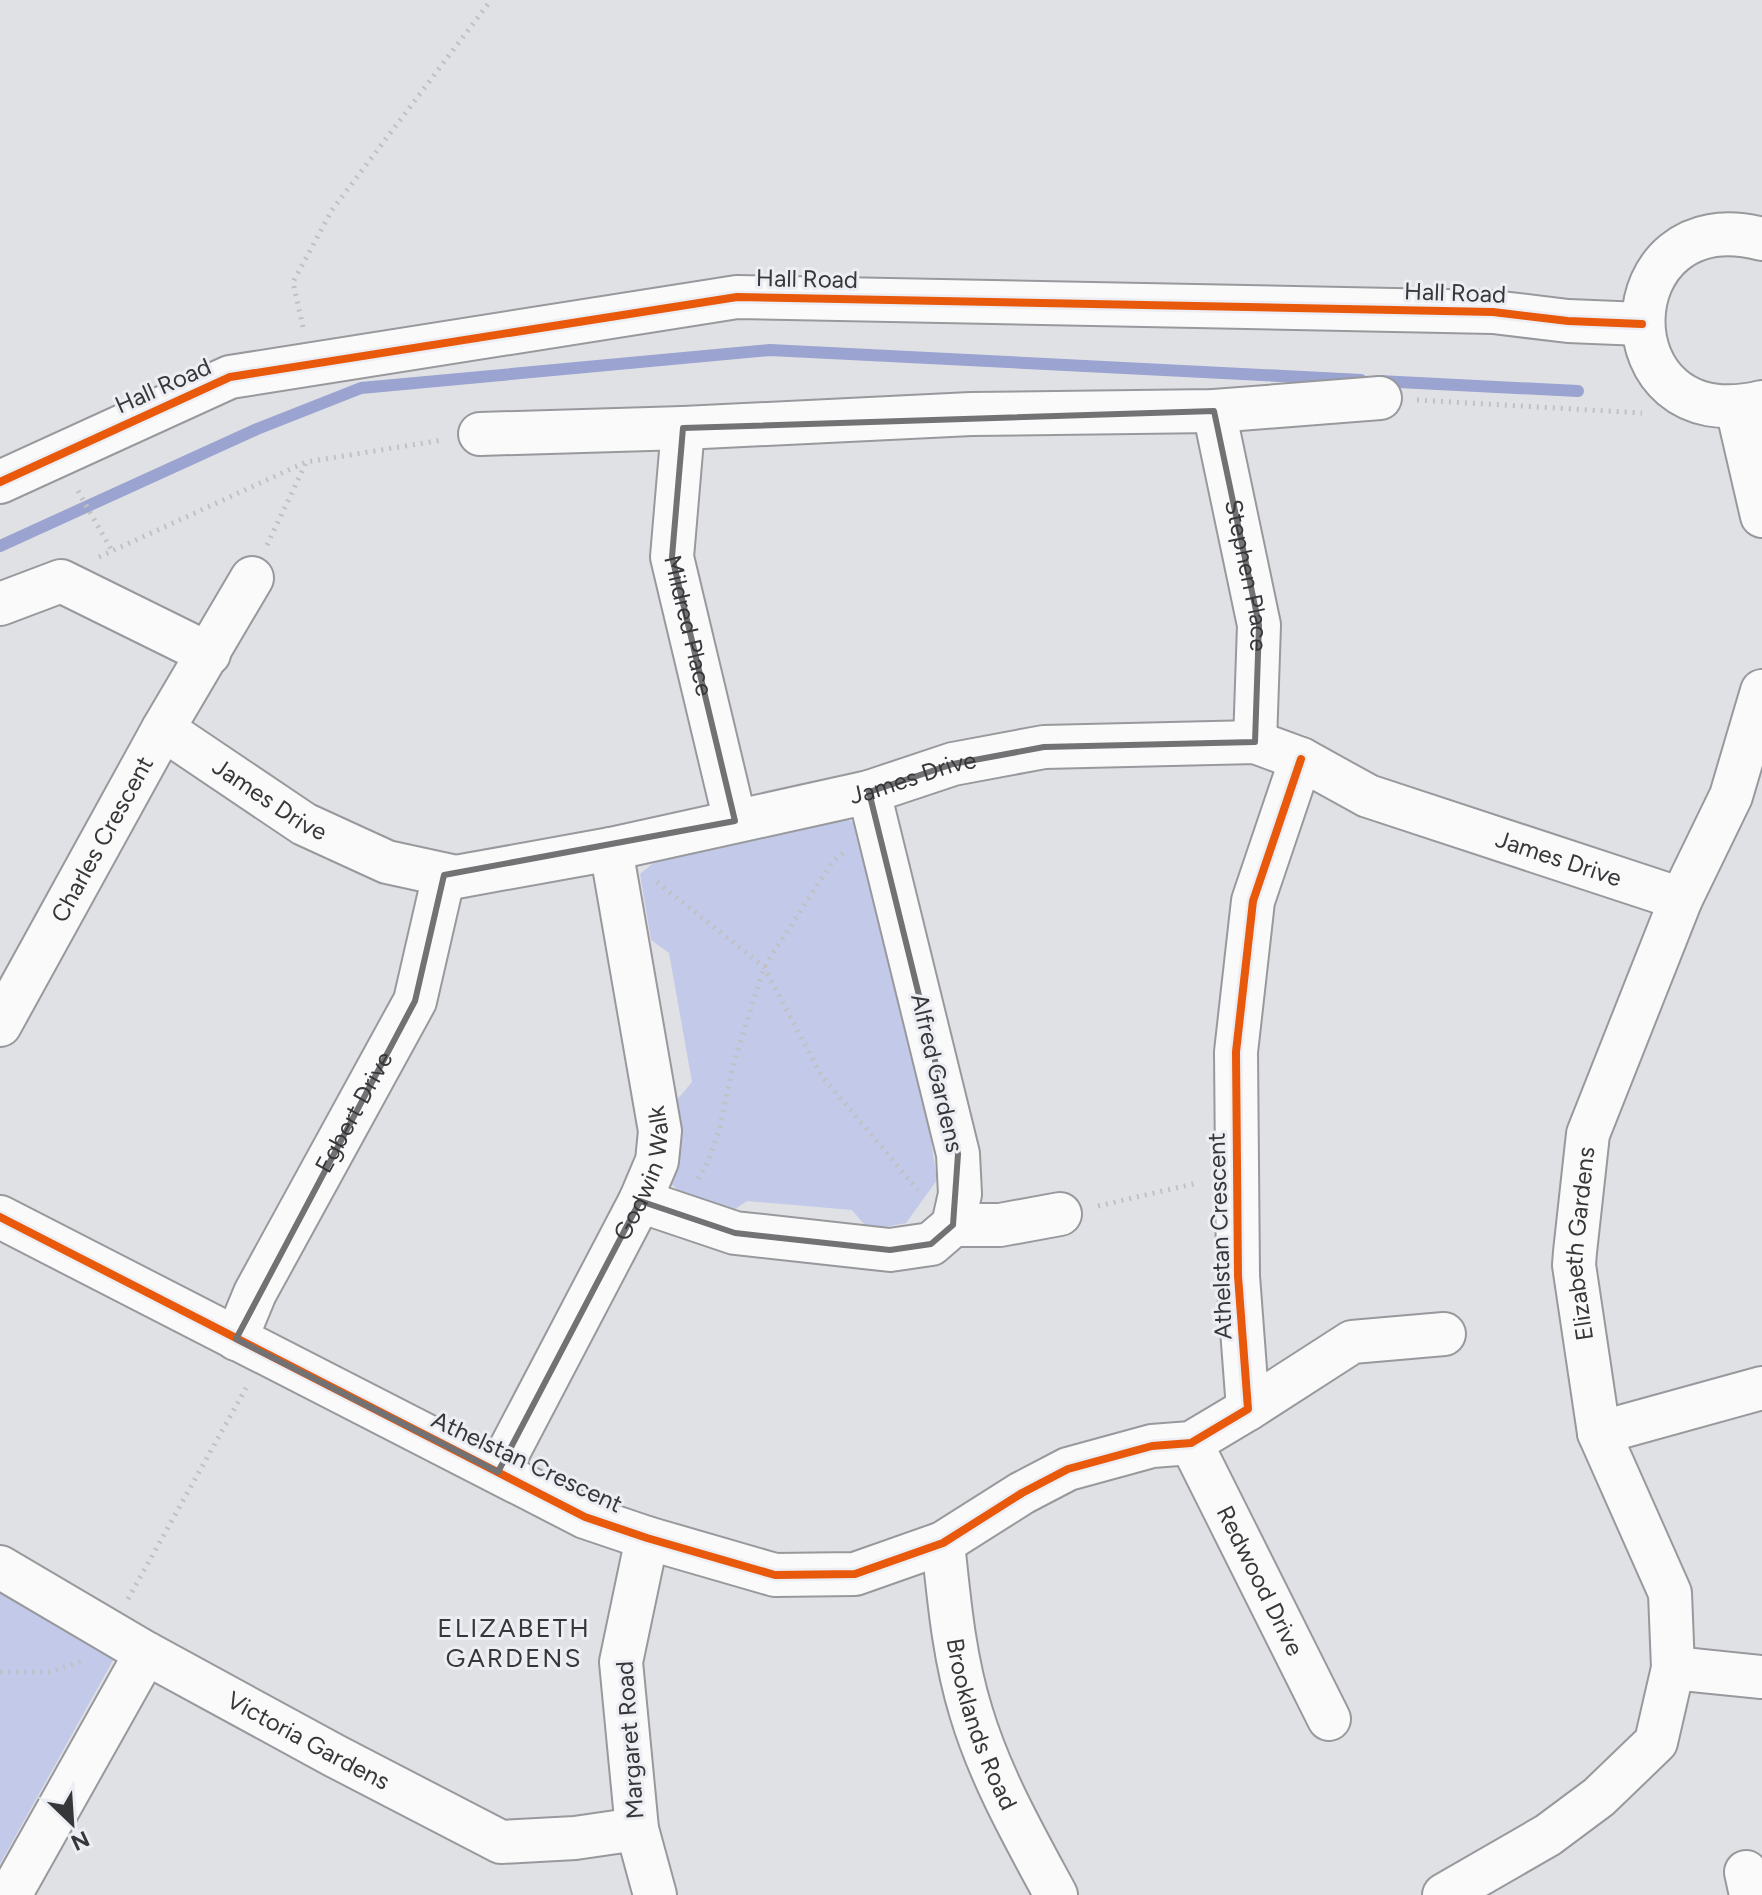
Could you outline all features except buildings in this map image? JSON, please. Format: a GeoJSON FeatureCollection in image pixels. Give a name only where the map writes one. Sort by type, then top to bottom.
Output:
{"type":"FeatureCollection","features":[{"type":"Feature","properties":{"kind":"street"},"geometry":{"type":"LineString","coordinates":[[1762,239],[1733,233],[1704,236],[1678,249],[1658,270],[1651,283],[1645,296],[1642,324],[1647,352],[1662,377],[1683,395],[1709,406],[1750,405],[1762,516]]}},
{"type":"Feature","properties":{"kind":"street","name":"Hall Road"},"geometry":{"type":"LineString","coordinates":[[0,482],[230,377],[737,297],[1493,312],[1568,321],[1642,324]]}},
{"type":"Feature","properties":{"kind":"street"},"geometry":{"type":"LineString","coordinates":[[480,434],[971,414],[1214,411],[1380,398]]}},
{"type":"Feature","properties":{"kind":"street","name":"Stephen Place"},"geometry":{"type":"LineString","coordinates":[[1214,411],[1259,625],[1255,742]]}},
{"type":"Feature","properties":{"kind":"street","name":"Mildred Place"},"geometry":{"type":"LineString","coordinates":[[683,428],[672,557],[735,821]]}},
{"type":"Feature","properties":{"kind":"street","name":"Charles Crescent"},"geometry":{"type":"LineString","coordinates":[[0,1025],[163,729],[252,578]]}},
{"type":"Feature","properties":{"kind":"street"},"geometry":{"type":"LineString","coordinates":[[0,604],[61,581],[209,654]]}},
{"type":"Feature","properties":{"kind":"street","name":"Elizabeth Gardens"},"geometry":{"type":"LineString","coordinates":[[1444,1895],[1548,1835],[1599,1797],[1656,1742],[1673,1668],[1670,1593],[1599,1433],[1574,1265],[1588,1134],[1681,899],[1731,796],[1762,691]]}},
{"type":"Feature","properties":{"kind":"street","name":"James Drive"},"geometry":{"type":"LineString","coordinates":[[163,729],[304,824],[387,862],[456,877],[611,849],[735,821],[873,808],[953,764],[1044,747],[1255,742],[1301,759],[1368,796],[1681,899]]}},
{"type":"Feature","properties":{"kind":"street","name":"Athelstan Crescent"},"geometry":{"type":"LineString","coordinates":[[0,1217],[585,1517],[775,1575],[855,1574],[943,1543],[1022,1493],[1068,1469],[1152,1446],[1191,1443],[1248,1409],[1240,1326],[1236,1052],[1253,901],[1301,759]]}},
{"type":"Feature","properties":{"kind":"street","name":"Alfred Gardens"},"geometry":{"type":"LineString","coordinates":[[873,808],[958,1154],[960,1194],[953,1225]]}},
{"type":"Feature","properties":{"kind":"street","name":"Godwin Walk"},"geometry":{"type":"LineString","coordinates":[[498,1472],[658,1208],[660,1131],[611,849]]}},
{"type":"Feature","properties":{"kind":"street","name":"Egbert Drive"},"geometry":{"type":"LineString","coordinates":[[250,1346],[255,1293],[415,1001],[444,875]]}},
{"type":"Feature","properties":{"kind":"street"},"geometry":{"type":"LineString","coordinates":[[658,1208],[735,1233],[890,1250],[931,1244],[953,1225],[1000,1225],[1060,1214]]}},
{"type":"Feature","properties":{"kind":"street"},"geometry":{"type":"LineString","coordinates":[[1248,1409],[1352,1342],[1444,1334]]}},
{"type":"Feature","properties":{"kind":"street"},"geometry":{"type":"LineString","coordinates":[[1599,1433],[1762,1388]]}},
{"type":"Feature","properties":{"kind":"street","name":"Redwood Drive"},"geometry":{"type":"LineString","coordinates":[[1191,1443],[1329,1719]]}},
{"type":"Feature","properties":{"kind":"street","name":"Margaret Road"},"geometry":{"type":"LineString","coordinates":[[647,1538],[621,1662],[637,1829],[655,1895]]}},
{"type":"Feature","properties":{"kind":"street","name":"Brooklands Road"},"geometry":{"type":"LineString","coordinates":[[943,1543],[954,1642],[971,1713],[998,1783],[1056,1895]]}},
{"type":"Feature","properties":{"kind":"street","name":"Victoria Gardens"},"geometry":{"type":"LineString","coordinates":[[0,1567],[129,1643],[335,1756],[501,1842],[575,1838],[637,1829]]}},
{"type":"Feature","properties":{"kind":"street"},"geometry":{"type":"LineString","coordinates":[[10,1895],[129,1643]]}},
{"type":"Feature","properties":{"kind":"street"},"geometry":{"type":"LineString","coordinates":[[1673,1668],[1762,1677]]}},
{"type":"Feature","properties":{"kind":"path"},"geometry":{"type":"LineString","coordinates":[[312,364],[293,282],[332,210],[491,0]]}},
{"type":"Feature","properties":{"kind":"path"},"geometry":{"type":"LineString","coordinates":[[1380,398],[1647,414]]}},
{"type":"Feature","properties":{"kind":"path"},"geometry":{"type":"LineString","coordinates":[[61,581],[111,549],[306,462],[480,434]]}},
{"type":"Feature","properties":{"kind":"path"},"geometry":{"type":"LineString","coordinates":[[252,578],[306,462]]}},
{"type":"Feature","properties":{"kind":"path"},"geometry":{"type":"LineString","coordinates":[[71,479],[111,549]]}},
{"type":"Feature","properties":{"kind":"path"},"geometry":{"type":"LineString","coordinates":[[658,1208],[708,1162],[732,1069],[764,967],[833,861],[873,808]]}},
{"type":"Feature","properties":{"kind":"path"},"geometry":{"type":"LineString","coordinates":[[611,849],[650,876],[764,967],[821,1075],[907,1179],[953,1225]]}},
{"type":"Feature","properties":{"kind":"path"},"geometry":{"type":"LineString","coordinates":[[1060,1214],[1237,1174]]}},
{"type":"Feature","properties":{"kind":"path"},"geometry":{"type":"LineString","coordinates":[[0,1672],[50,1672],[129,1643],[250,1346]]}},
{"type":"Feature","properties":{"kind":"highlighted area"},"geometry":{"type":"Polygon","coordinates":[[[1214,411],[1259,625],[1255,742],[1044,747],[953,764],[869,792],[958,1154],[953,1225],[931,1244],[890,1250],[735,1233],[640,1201],[498,1472],[236,1339],[415,1001],[444,875],[735,821],[672,557],[683,428],[1214,411]]]}},
{"type":"Feature","properties":{"kind":"shaded area"},"geometry":{"type":"Polygon","coordinates":[[[835,814],[860,825],[930,1134],[937,1180],[906,1223],[869,1230],[852,1210],[747,1201],[726,1215],[695,1205],[663,1177],[676,1101],[692,1082],[669,953],[651,940],[640,874],[663,855],[835,814]]]}},
{"type":"Feature","properties":{"kind":"shaded area"},"geometry":{"type":"Polygon","coordinates":[[[0,1587],[116,1655],[0,1864],[0,1587]]]}},
{"type":"Feature","properties":{"kind":"waterway"},"geometry":{"type":"LineString","coordinates":[[0,546],[257,429],[361,388],[770,350],[1361,380]]}},
{"type":"Feature","properties":{"kind":"waterway"},"geometry":{"type":"LineString","coordinates":[[1379,381],[1578,391]]}},
{"type":"Feature","properties":{"kind":"cycle path"},"geometry":{"type":"LineString","coordinates":[[0,482],[230,377],[737,297],[1493,312],[1568,321],[1642,324]]}},
{"type":"Feature","properties":{"kind":"cycle path"},"geometry":{"type":"LineString","coordinates":[[0,1217],[585,1517],[775,1575],[855,1574],[943,1543],[1022,1493],[1068,1469],[1152,1446],[1191,1443],[1248,1409],[1238,1276],[1236,1052],[1253,901],[1301,759]]}},
{"type":"Feature","properties":{"kind":"district","name":"ELIZABETH GARDENS"},"geometry":{"type":"Point","coordinates":[514,1643]}}]}
